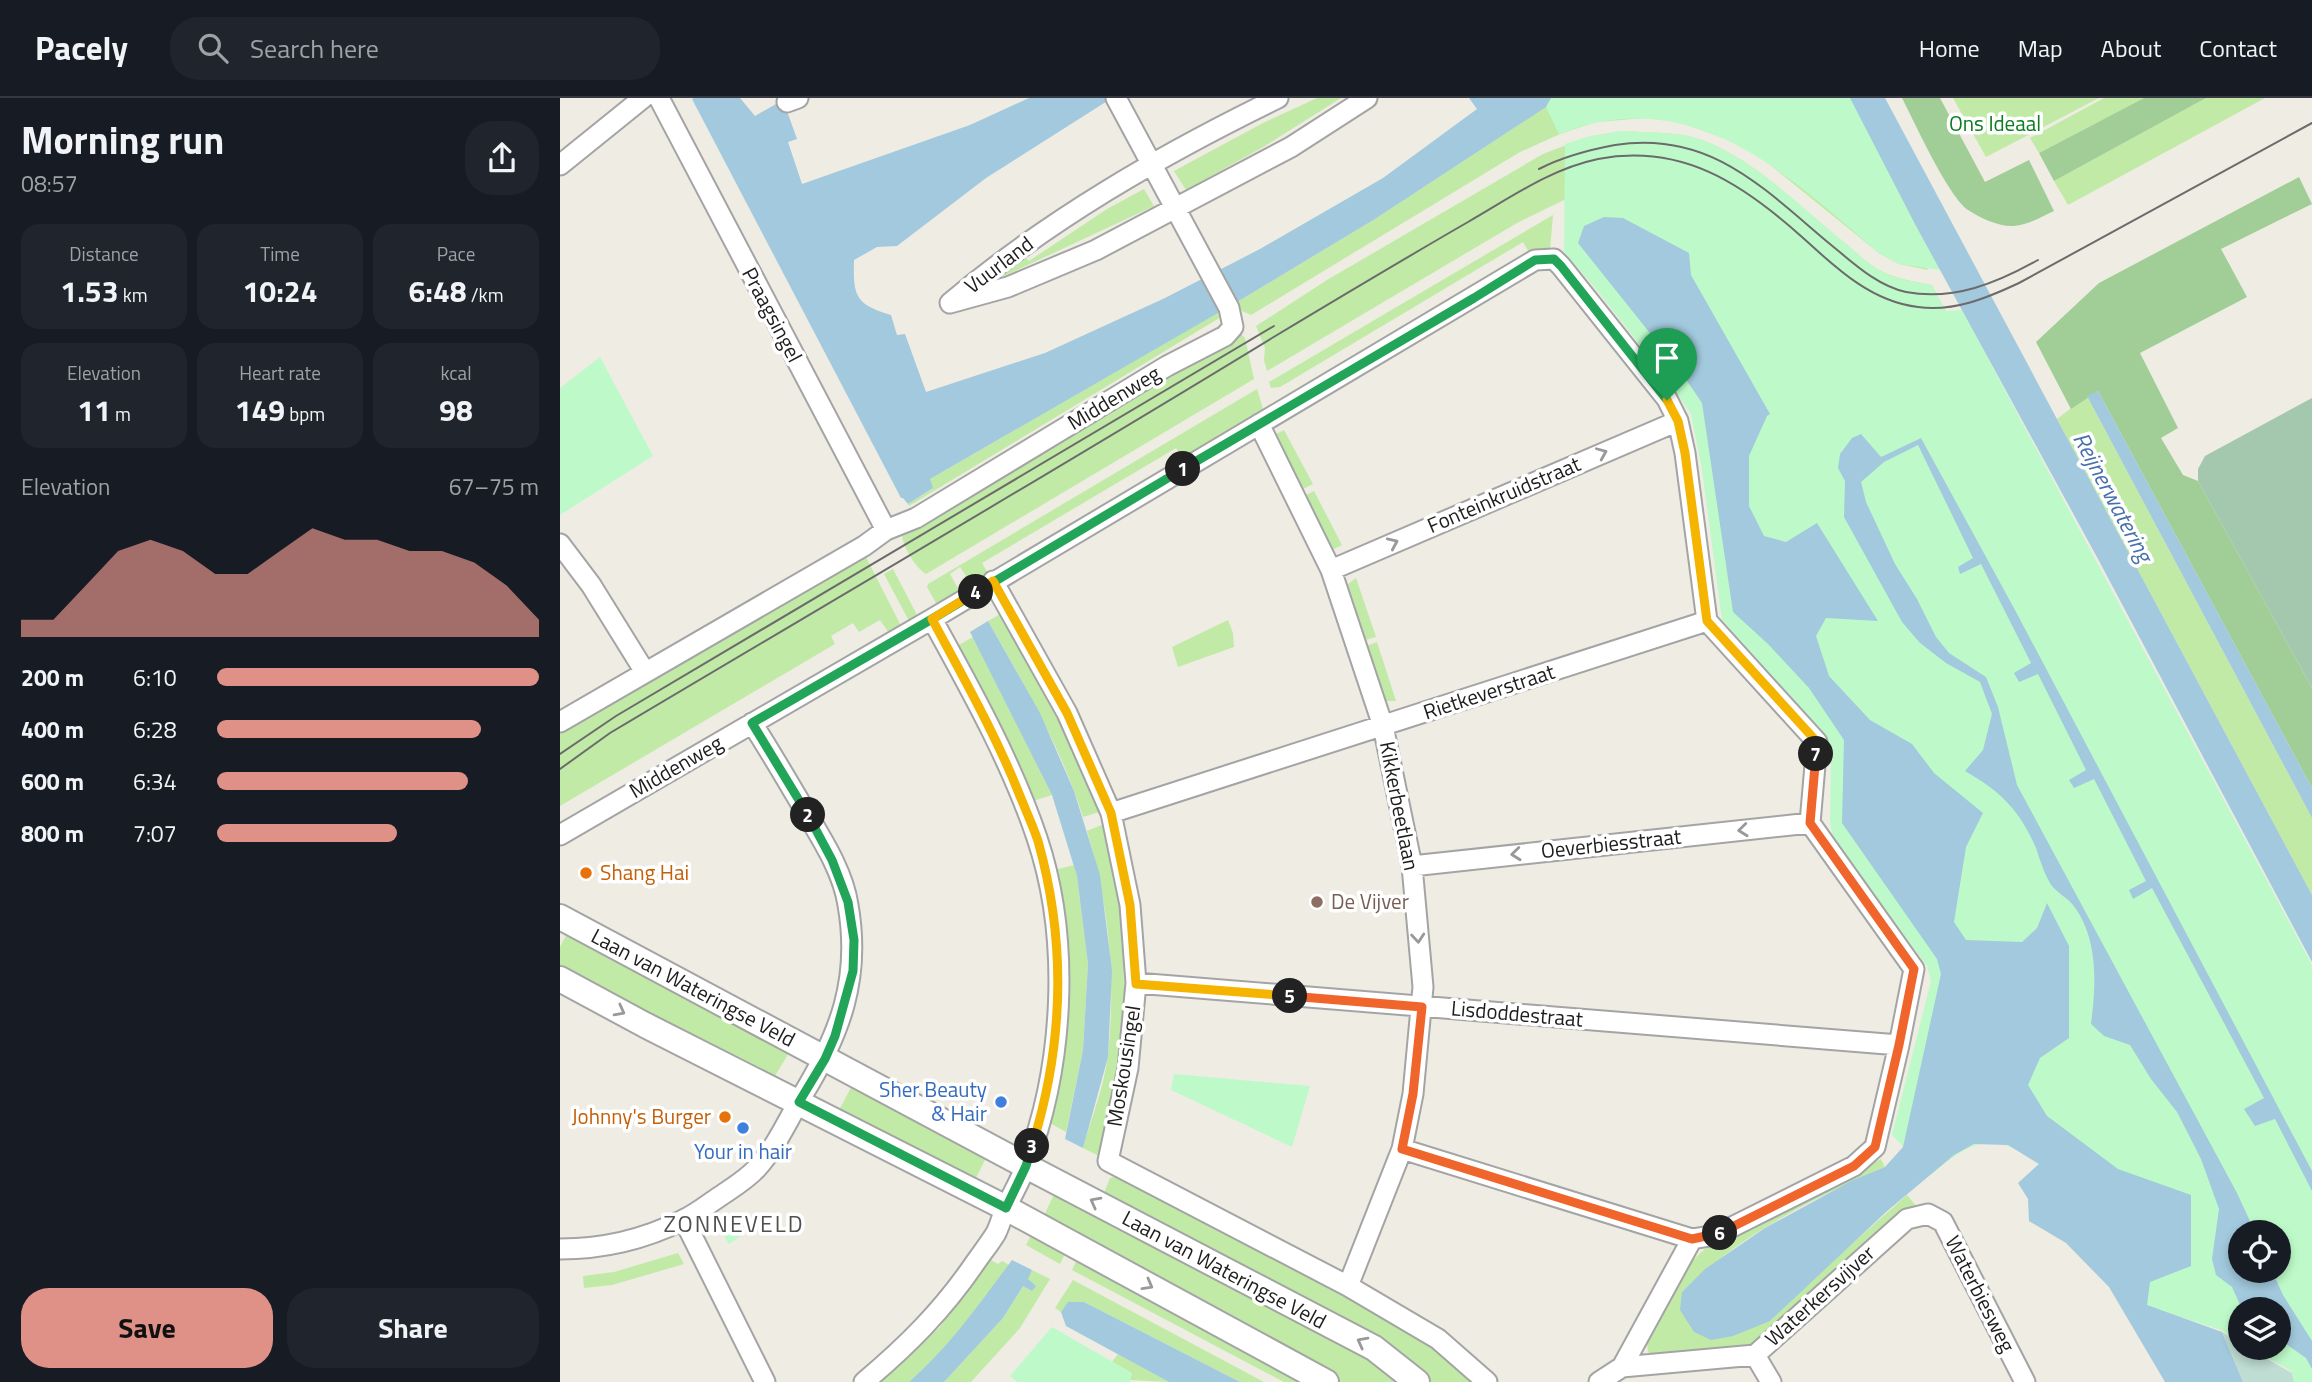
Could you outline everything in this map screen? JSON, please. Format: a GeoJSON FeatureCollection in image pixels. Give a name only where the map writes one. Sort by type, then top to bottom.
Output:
{"type":"FeatureCollection","features":[{"type":"Feature","properties":{"kind":"street"},"geometry":{"type":"LineString","coordinates":[[560,164],[643,98]]}},
{"type":"Feature","properties":{"kind":"street","name":"Praagsingel"},"geometry":{"type":"LineString","coordinates":[[659,98],[886,530]]}},
{"type":"Feature","properties":{"kind":"street","name":"Vuurland"},"geometry":{"type":"LineString","coordinates":[[1278,98],[1153,164],[1072,211],[998,263],[950,303],[1008,287],[1083,255],[1291,147],[1367,98]]}},
{"type":"Feature","properties":{"kind":"street"},"geometry":{"type":"LineString","coordinates":[[1119,103],[1177,208]]}},
{"type":"Feature","properties":{"kind":"street","name":"Middenweg"},"geometry":{"type":"LineString","coordinates":[[560,722],[864,546],[886,530],[916,518],[1167,366],[1225,336],[1231,317],[1177,208]]}},
{"type":"Feature","properties":{"kind":"street","name":"Middenweg"},"geometry":{"type":"LineString","coordinates":[[560,835],[932,619],[1535,260],[1554,259],[1667,400],[1678,421]]}},
{"type":"Feature","properties":{"kind":"street"},"geometry":{"type":"LineString","coordinates":[[1402,1149],[1692,1239],[1716,1235],[1843,1172],[1875,1147],[1914,969],[1810,823],[1817,742],[1707,621],[1685,453],[1678,421]]}},
{"type":"Feature","properties":{"kind":"street","name":"Fonteinkruidstraat"},"geometry":{"type":"LineString","coordinates":[[1331,570],[1678,421]]}},
{"type":"Feature","properties":{"kind":"street","name":"Kikkerbeetlaan"},"geometry":{"type":"LineString","coordinates":[[1259,424],[1331,570],[1383,726],[1412,866],[1423,987],[1413,1094],[1402,1149],[1348,1286]]}},
{"type":"Feature","properties":{"kind":"street"},"geometry":{"type":"LineString","coordinates":[[560,544],[591,584],[645,672]]}},
{"type":"Feature","properties":{"kind":"street","name":"Moskousingel"},"geometry":{"type":"LineString","coordinates":[[993,581],[1067,713],[1111,813],[1130,905],[1136,984],[1128,1068],[1108,1161]]}},
{"type":"Feature","properties":{"kind":"street"},"geometry":{"type":"LineString","coordinates":[[864,1382],[904,1349],[951,1297],[996,1233],[1026,1166],[1051,1076],[1057,1023],[1059,961],[1051,895],[1037,839],[1003,753],[932,619]]}},
{"type":"Feature","properties":{"kind":"street","name":"Rietkeverstraat"},"geometry":{"type":"LineString","coordinates":[[1111,813],[1707,621]]}},
{"type":"Feature","properties":{"kind":"street"},"geometry":{"type":"LineString","coordinates":[[560,1249],[616,1244],[684,1220],[740,1183],[771,1150],[825,1059],[835,1036],[853,971],[854,940],[848,902],[822,841],[752,723]]}},
{"type":"Feature","properties":{"kind":"street","name":"Oeverbiesstraat"},"geometry":{"type":"LineString","coordinates":[[1412,866],[1810,823]]}},
{"type":"Feature","properties":{"kind":"street","name":"Laan van Wateringse Veld"},"geometry":{"type":"LineString","coordinates":[[560,917],[1374,1349],[1417,1382]]}},
{"type":"Feature","properties":{"kind":"street"},"geometry":{"type":"LineString","coordinates":[[560,979],[1006,1208],[1326,1382]]}},
{"type":"Feature","properties":{"kind":"street","name":"Lisdoddestraat"},"geometry":{"type":"LineString","coordinates":[[1136,984],[1899,1045]]}},
{"type":"Feature","properties":{"kind":"street","name":"Laan van Wateringse Veld"},"geometry":{"type":"LineString","coordinates":[[1108,1161],[1348,1286],[1438,1339],[1487,1382]]}},
{"type":"Feature","properties":{"kind":"street","name":"Waterkersvijver"},"geometry":{"type":"LineString","coordinates":[[1599,1382],[1622,1367],[1755,1355],[1907,1219],[1928,1214]]}},
{"type":"Feature","properties":{"kind":"street","name":"Waterbiesweg"},"geometry":{"type":"LineString","coordinates":[[1928,1214],[1942,1222],[2025,1382]]}},
{"type":"Feature","properties":{"kind":"street"},"geometry":{"type":"LineString","coordinates":[[684,1220],[765,1382]]}},
{"type":"Feature","properties":{"kind":"street","name":"Waterkersvijver"},"geometry":{"type":"LineString","coordinates":[[1622,1367],[1692,1239]]}},
{"type":"Feature","properties":{"kind":"street"},"geometry":{"type":"LineString","coordinates":[[1755,1355],[1771,1382]]}},
{"type":"Feature","properties":{"kind":"green space"},"geometry":{"type":"Polygon","coordinates":[[[1317,98],[1341,98],[1265,146],[1186,190],[1174,171],[1263,123],[1317,98]]]}},
{"type":"Feature","properties":{"kind":"green space"},"geometry":{"type":"Polygon","coordinates":[[[1536,98],[1852,98],[1941,270],[1899,264],[1880,254],[1785,176],[1751,153],[1716,135],[1678,123],[1638,119],[1595,123],[1559,134],[1546,107],[1536,98]]]}},
{"type":"Feature","properties":{"kind":"green space"},"geometry":{"type":"Polygon","coordinates":[[[1551,98],[1850,98],[1928,270],[1899,264],[1880,254],[1768,163],[1737,143],[1679,122],[1645,118],[1596,122],[1520,152],[1251,315],[1240,310],[1237,302],[1375,219],[1524,121],[1551,98]]]}},
{"type":"Feature","properties":{"kind":"green space"},"geometry":{"type":"Polygon","coordinates":[[[1902,98],[1940,98],[1985,182],[2029,160],[2054,211],[2014,226],[1990,221],[1968,210],[1942,175],[1902,98]]]}},
{"type":"Feature","properties":{"kind":"green space","name":"Ons Ideaal"},"geometry":{"type":"Polygon","coordinates":[[[1953,98],[2099,98],[1986,157],[1953,98]]]}},
{"type":"Feature","properties":{"kind":"green space"},"geometry":{"type":"Polygon","coordinates":[[[2104,98],[2144,98],[2039,153],[2030,138],[2104,98]]]}},
{"type":"Feature","properties":{"kind":"green space"},"geometry":{"type":"Polygon","coordinates":[[[2144,98],[2206,98],[2054,181],[2039,153],[2144,98]]]}},
{"type":"Feature","properties":{"kind":"green space"},"geometry":{"type":"Polygon","coordinates":[[[2206,98],[2265,98],[2068,205],[2054,181],[2206,98]]]}},
{"type":"Feature","properties":{"kind":"green space"},"geometry":{"type":"Polygon","coordinates":[[[1621,131],[1683,135],[1723,149],[1778,186],[1874,267],[1896,277],[1932,285],[1981,379],[1566,199],[1517,223],[1267,371],[1265,348],[1256,326],[1327,280],[1543,154],[1587,137],[1621,131]]]}},
{"type":"Feature","properties":{"kind":"green space"},"geometry":{"type":"Polygon","coordinates":[[[1621,131],[1673,134],[1702,140],[1742,160],[1778,186],[1874,267],[1896,277],[1932,285],[1945,311],[1962,310],[2312,965],[2312,1382],[2294,1382],[2291,1371],[2271,1360],[2291,1360],[2291,1297],[2228,1297],[2228,1334],[2147,1306],[2039,1164],[2023,1153],[1996,1143],[1983,1144],[1958,1154],[1931,1175],[1892,1135],[1931,981],[1927,966],[1833,838],[1830,823],[1831,748],[1822,731],[1722,620],[1702,470],[1691,414],[1596,289],[1564,252],[1565,144],[1621,131]]]}},
{"type":"Feature","properties":{"kind":"green space"},"geometry":{"type":"Polygon","coordinates":[[[2299,177],[2312,204],[2221,249],[2247,297],[2140,353],[2178,428],[2161,438],[2183,475],[2198,481],[2312,688],[2312,788],[2098,391],[2071,409],[2036,342],[2099,283],[2299,177]]]}},
{"type":"Feature","properties":{"kind":"green space"},"geometry":{"type":"Polygon","coordinates":[[[1144,189],[1154,206],[1000,278],[993,277],[1024,256],[1029,261],[1107,209],[1144,189]]]}},
{"type":"Feature","properties":{"kind":"green space"},"geometry":{"type":"Polygon","coordinates":[[[1553,215],[1550,250],[1538,250],[1530,254],[1523,242],[1280,387],[1271,388],[1269,382],[1553,215]]]}},
{"type":"Feature","properties":{"kind":"green space"},"geometry":{"type":"Polygon","coordinates":[[[1219,312],[1221,317],[909,506],[908,504],[932,489],[930,479],[1219,312]]]}},
{"type":"Feature","properties":{"kind":"green space"},"geometry":{"type":"Polygon","coordinates":[[[1240,333],[1245,338],[1254,379],[926,574],[914,561],[904,544],[902,533],[1171,372],[1234,340],[1240,333]]]}},
{"type":"Feature","properties":{"kind":"green space"},"geometry":{"type":"Polygon","coordinates":[[[600,357],[653,456],[560,515],[560,388],[600,357]]]}},
{"type":"Feature","properties":{"kind":"green space"},"geometry":{"type":"Polygon","coordinates":[[[1257,389],[1264,412],[1184,460],[1176,448],[982,563],[989,575],[972,585],[960,567],[950,574],[960,592],[940,605],[936,603],[928,584],[1257,389]]]}},
{"type":"Feature","properties":{"kind":"green space"},"geometry":{"type":"Polygon","coordinates":[[[2087,396],[2312,818],[2312,895],[2057,419],[2087,396]]]}},
{"type":"Feature","properties":{"kind":"green space"},"geometry":{"type":"Polygon","coordinates":[[[2312,398],[2312,688],[2198,481],[2198,469],[2205,456],[2312,398]]]}},
{"type":"Feature","properties":{"kind":"green space"},"geometry":{"type":"Polygon","coordinates":[[[1284,430],[1313,484],[1303,489],[1274,435],[1284,430]]]}},
{"type":"Feature","properties":{"kind":"green space"},"geometry":{"type":"Polygon","coordinates":[[[1314,491],[1342,545],[1332,550],[1304,496],[1314,491]]]}},
{"type":"Feature","properties":{"kind":"green space"},"geometry":{"type":"Polygon","coordinates":[[[865,555],[901,626],[889,633],[880,620],[859,632],[853,623],[831,636],[835,644],[560,806],[560,734],[865,555]]]}},
{"type":"Feature","properties":{"kind":"green space"},"geometry":{"type":"Polygon","coordinates":[[[893,569],[917,615],[909,621],[884,574],[893,569]]]}},
{"type":"Feature","properties":{"kind":"green space"},"geometry":{"type":"Polygon","coordinates":[[[1356,578],[1376,637],[1365,640],[1347,585],[1356,578]]]}},
{"type":"Feature","properties":{"kind":"green space"},"geometry":{"type":"Polygon","coordinates":[[[1004,612],[1057,703],[1099,812],[1083,817],[1053,741],[988,621],[1004,612]]]}},
{"type":"Feature","properties":{"kind":"green space"},"geometry":{"type":"Polygon","coordinates":[[[1228,620],[1234,647],[1178,667],[1172,647],[1228,620]]]}},
{"type":"Feature","properties":{"kind":"green space"},"geometry":{"type":"Polygon","coordinates":[[[973,637],[1052,795],[1033,801],[955,647],[973,637]]]}},
{"type":"Feature","properties":{"kind":"green space"},"geometry":{"type":"Polygon","coordinates":[[[1377,642],[1396,701],[1385,701],[1366,646],[1377,642]]]}},
{"type":"Feature","properties":{"kind":"green space"},"geometry":{"type":"Polygon","coordinates":[[[1104,824],[1122,920],[1125,1021],[1118,1078],[1099,1156],[1083,1148],[1106,1065],[1111,969],[1101,886],[1087,831],[1104,824]]]}},
{"type":"Feature","properties":{"kind":"green space"},"geometry":{"type":"Polygon","coordinates":[[[1074,865],[1088,964],[1083,1050],[1066,1132],[1050,1123],[1067,1039],[1068,964],[1055,870],[1074,865]]]}},
{"type":"Feature","properties":{"kind":"green space"},"geometry":{"type":"Polygon","coordinates":[[[569,930],[792,1048],[773,1079],[560,970],[560,947],[569,930]]]}},
{"type":"Feature","properties":{"kind":"green space"},"geometry":{"type":"Polygon","coordinates":[[[1174,1074],[1310,1086],[1292,1147],[1171,1090],[1174,1074]]]}},
{"type":"Feature","properties":{"kind":"green space"},"geometry":{"type":"Polygon","coordinates":[[[854,1082],[989,1152],[974,1182],[838,1112],[854,1082]]]}},
{"type":"Feature","properties":{"kind":"green space"},"geometry":{"type":"Polygon","coordinates":[[[1881,1159],[1885,1167],[1831,1192],[1751,1236],[1682,1292],[1770,1321],[1907,1195],[1918,1208],[1759,1343],[1739,1351],[1656,1357],[1648,1352],[1647,1344],[1685,1267],[1705,1249],[1881,1159]]]}},
{"type":"Feature","properties":{"kind":"green space"},"geometry":{"type":"Polygon","coordinates":[[[1117,1176],[1409,1330],[1448,1358],[1473,1382],[1427,1382],[1102,1198],[1110,1178],[1117,1176]]]}},
{"type":"Feature","properties":{"kind":"green space"},"geometry":{"type":"Polygon","coordinates":[[[1057,1188],[1394,1373],[1404,1382],[1340,1382],[1042,1220],[1057,1188]]]}},
{"type":"Feature","properties":{"kind":"green space"},"geometry":{"type":"Polygon","coordinates":[[[742,1215],[752,1228],[729,1244],[721,1231],[742,1215]]]}},
{"type":"Feature","properties":{"kind":"green space"},"geometry":{"type":"Polygon","coordinates":[[[1032,1233],[1066,1252],[1060,1264],[1026,1245],[1032,1233]]]}},
{"type":"Feature","properties":{"kind":"green space"},"geometry":{"type":"Polygon","coordinates":[[[678,1253],[684,1264],[612,1285],[584,1288],[583,1276],[614,1272],[678,1253]]]}},
{"type":"Feature","properties":{"kind":"green space"},"geometry":{"type":"Polygon","coordinates":[[[1078,1257],[1313,1382],[1284,1382],[1072,1270],[1078,1257]]]}},
{"type":"Feature","properties":{"kind":"green space"},"geometry":{"type":"Polygon","coordinates":[[[989,1259],[998,1264],[1002,1261],[1009,1265],[950,1341],[909,1382],[879,1382],[940,1327],[989,1259]]]}},
{"type":"Feature","properties":{"kind":"green space"},"geometry":{"type":"Polygon","coordinates":[[[1032,1270],[1050,1279],[1020,1328],[971,1382],[944,1382],[1003,1318],[1023,1286],[1032,1291],[1027,1279],[1032,1270]]]}},
{"type":"Feature","properties":{"kind":"green space"},"geometry":{"type":"Polygon","coordinates":[[[1073,1280],[1264,1382],[1240,1382],[1084,1302],[1068,1303],[1061,1312],[1055,1308],[1073,1280]]]}},
{"type":"Feature","properties":{"kind":"green space"},"geometry":{"type":"Polygon","coordinates":[[[1052,1327],[1132,1373],[1130,1382],[1017,1382],[1010,1376],[1052,1327]]]}},
{"type":"Feature","properties":{"kind":"green space"},"geometry":{"type":"Polygon","coordinates":[[[1118,1354],[1169,1382],[1130,1380],[1131,1373],[1112,1362],[1118,1354]]]}},
{"type":"Feature","properties":{"kind":"shaded area"},"geometry":{"type":"Polygon","coordinates":[[[740,98],[755,116],[783,100],[797,139],[788,142],[802,184],[970,125],[1029,98],[1112,98],[986,178],[897,246],[877,247],[854,260],[854,282],[859,297],[870,307],[891,315],[897,335],[905,334],[926,392],[1045,353],[1165,298],[1260,249],[1383,178],[1477,109],[1469,98],[1551,98],[1546,107],[1375,219],[930,479],[933,488],[908,504],[901,498],[692,99],[740,98]]]}},
{"type":"Feature","properties":{"kind":"shaded area"},"geometry":{"type":"Polygon","coordinates":[[[1850,98],[1885,98],[2312,895],[2312,962],[2098,559],[1916,226],[1850,98]]]}},
{"type":"Feature","properties":{"kind":"shaded area"},"geometry":{"type":"Polygon","coordinates":[[[1604,217],[1623,218],[1689,253],[1691,275],[1770,414],[1749,456],[1749,506],[1764,536],[1786,542],[1817,523],[1878,621],[1826,618],[1816,636],[1829,676],[1870,720],[1912,744],[1934,773],[1983,813],[1966,847],[1954,922],[1966,940],[2022,942],[2037,928],[2047,903],[2069,946],[2069,1038],[2040,1058],[2028,1085],[2047,1116],[2118,1169],[2191,1195],[2191,1266],[2150,1282],[2147,1305],[2222,1332],[2228,1346],[2228,1360],[2234,1360],[2243,1382],[2165,1382],[2109,1287],[2066,1243],[2029,1221],[2028,1199],[2018,1183],[2039,1164],[2008,1145],[1974,1144],[1954,1155],[1886,1212],[1770,1321],[1733,1336],[1711,1340],[1694,1332],[1680,1310],[1682,1292],[1705,1269],[1765,1228],[1851,1181],[1885,1167],[1903,1147],[1941,974],[1937,959],[1842,823],[1844,740],[1809,688],[1768,644],[1733,612],[1702,403],[1681,372],[1578,243],[1584,226],[1604,217]]]}},
{"type":"Feature","properties":{"kind":"shaded area"},"geometry":{"type":"Polygon","coordinates":[[[2098,391],[2312,788],[2312,818],[2087,396],[2098,391]]]}},
{"type":"Feature","properties":{"kind":"shaded area"},"geometry":{"type":"Polygon","coordinates":[[[1861,434],[1881,457],[1921,438],[2312,1171],[2312,1191],[2275,1119],[2255,1126],[2244,1109],[2264,1098],[2152,888],[2133,899],[2129,890],[2146,881],[2094,779],[2074,788],[2069,780],[2086,770],[2038,674],[2019,682],[2014,673],[2031,663],[1981,564],[1960,574],[1958,567],[1973,558],[1918,445],[1884,462],[1861,482],[1866,502],[1895,564],[1936,637],[1949,653],[1986,677],[1998,707],[2017,785],[2249,1220],[2228,1220],[2228,1283],[2278,1283],[2284,1297],[2237,1297],[2232,1287],[2216,1275],[2212,1259],[2219,1209],[2201,1159],[2177,1112],[2151,1079],[2130,1045],[2104,1036],[2091,1024],[2094,963],[2081,918],[2070,902],[2050,883],[2030,834],[2016,812],[1999,794],[1965,771],[1983,750],[1992,714],[1980,682],[1946,663],[1920,643],[1902,622],[1844,517],[1845,481],[1838,468],[1840,454],[1852,438],[1861,434]]]}},
{"type":"Feature","properties":{"kind":"shaded area"},"geometry":{"type":"Polygon","coordinates":[[[988,621],[1040,713],[1074,791],[1100,875],[1112,971],[1108,1057],[1083,1148],[1065,1139],[1083,1050],[1088,964],[1077,876],[1052,795],[970,632],[988,621]]]}},
{"type":"Feature","properties":{"kind":"shaded area"},"geometry":{"type":"Polygon","coordinates":[[[1012,1260],[1032,1270],[1028,1279],[1036,1286],[1032,1291],[1023,1286],[1003,1318],[944,1382],[909,1382],[951,1339],[1012,1260]]]}},
{"type":"Feature","properties":{"kind":"shaded area"},"geometry":{"type":"Polygon","coordinates":[[[1068,1302],[1084,1302],[1240,1382],[1169,1382],[1066,1326],[1061,1312],[1068,1302]]]}},
{"type":"Feature","properties":{"kind":"shaded area"},"geometry":{"type":"Polygon","coordinates":[[[2291,1308],[2312,1341],[2312,1369],[2306,1358],[2291,1347],[2291,1308]]]}},
{"type":"Feature","properties":{"kind":"shaded area"},"geometry":{"type":"Polygon","coordinates":[[[2222,1332],[2228,1336],[2228,1346],[2222,1332]]]}},
{"type":"Feature","properties":{"kind":"shaded area"},"geometry":{"type":"Polygon","coordinates":[[[2234,1360],[2269,1360],[2292,1373],[2296,1382],[2243,1382],[2234,1360]]]}},
{"type":"Feature","properties":{"kind":"tram line"},"geometry":{"type":"LineString","coordinates":[[560,769],[610,733],[1394,265],[1515,194],[1563,170],[1598,159],[1628,156],[1657,157],[1709,172],[1757,200],[1841,271],[1869,291],[1901,304],[1931,308],[1957,306],[1982,299],[2019,283],[2312,123]]}},
{"type":"Feature","properties":{"kind":"tram line"},"geometry":{"type":"LineString","coordinates":[[1539,169],[1576,154],[1615,145],[1649,143],[1679,146],[1707,155],[1758,184],[1865,272],[1895,289],[1906,292],[1941,294],[1975,288],[2038,260]]}},
{"type":"Feature","properties":{"kind":"tram line"},"geometry":{"type":"LineString","coordinates":[[560,754],[616,716],[1274,326]]}},
{"type":"Feature","properties":{"kind":"place","name":"Shang Hai"},"geometry":{"type":"Point","coordinates":[586,873]}},
{"type":"Feature","properties":{"kind":"place","name":"De Vijver"},"geometry":{"type":"Point","coordinates":[1317,902]}},
{"type":"Feature","properties":{"kind":"place","name":"Sher Beauty & Hair"},"geometry":{"type":"Point","coordinates":[1001,1102]}},
{"type":"Feature","properties":{"kind":"place","name":"Johnny's Burger"},"geometry":{"type":"Point","coordinates":[725,1117]}},
{"type":"Feature","properties":{"kind":"place","name":"Your in hair"},"geometry":{"type":"Point","coordinates":[743,1128]}},
{"type":"Feature","properties":{"kind":"district","name":"ZONNEVELD"},"geometry":{"type":"Point","coordinates":[734,1224]}},
{"type":"Feature","properties":{"kind":"route"},"geometry":{"type":"LineString","coordinates":[[1554,259],[1561,266],[1667,400],[1678,421],[1685,453],[1707,621],[1817,742],[1810,823],[1914,969],[1875,1147],[1854,1166],[1716,1235],[1692,1239],[1402,1149],[1413,1094],[1422,1007],[1136,984],[1130,905],[1111,813],[1067,713],[993,581],[932,619],[1003,753],[1037,839],[1051,895],[1059,961],[1057,1023],[1051,1076],[1026,1166],[1006,1208],[799,1102],[825,1059],[835,1036],[853,971],[854,940],[848,902],[832,860],[752,723],[1535,260],[1554,259]]}},
{"type":"Feature","properties":{"kind":"water label","name":"Reijnerwatering"},"geometry":{"type":"Point","coordinates":[2113,497]}}]}
